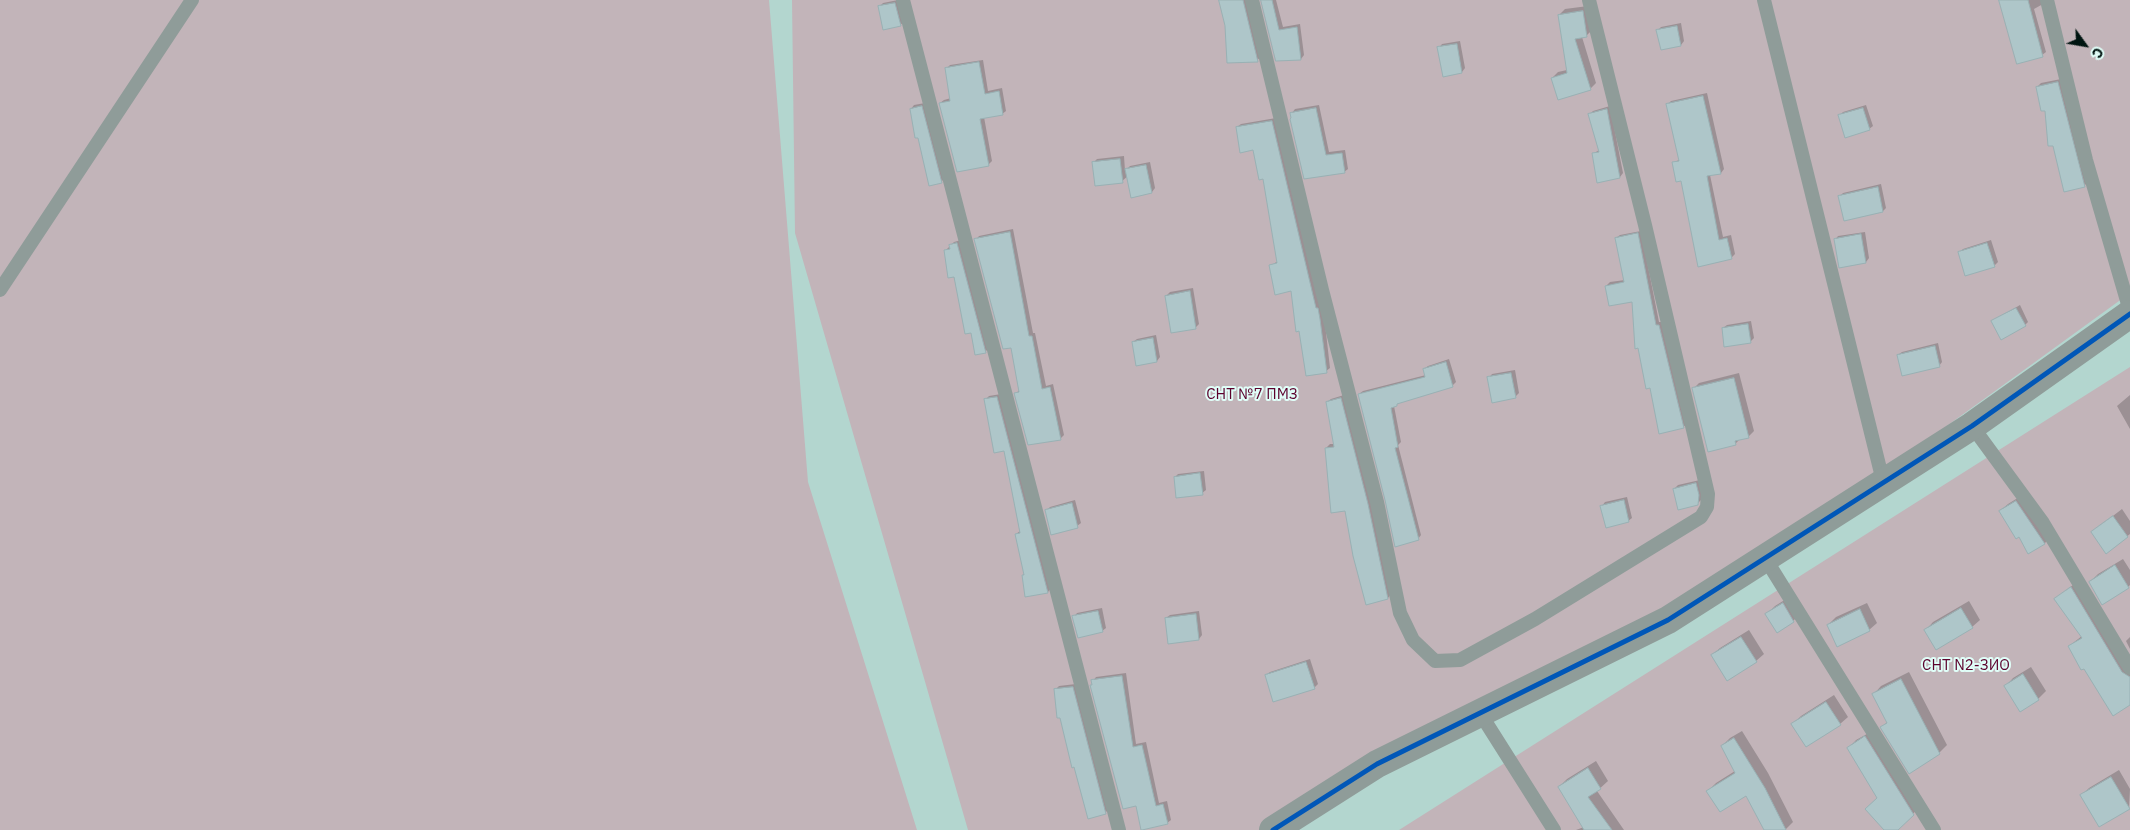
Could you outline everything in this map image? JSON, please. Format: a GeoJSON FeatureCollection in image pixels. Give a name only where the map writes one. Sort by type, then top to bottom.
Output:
{"type":"FeatureCollection","features":[{"type":"Feature","properties":{"kind":"street"},"geometry":{"type":"LineString","coordinates":[[1273,830],[1377,764],[1668,620],[1972,426],[2130,312]]}},
{"type":"Feature","properties":{"kind":"lane"},"geometry":{"type":"LineString","coordinates":[[0,290],[192,0]]}},
{"type":"Feature","properties":{"kind":"lane"},"geometry":{"type":"LineString","coordinates":[[903,0],[1119,830]]}},
{"type":"Feature","properties":{"kind":"lane"},"geometry":{"type":"LineString","coordinates":[[1252,0],[1327,309],[1377,502],[1400,613],[1412,640],[1435,661],[1460,660],[1535,619],[1701,517],[1707,507],[1708,494],[1645,225],[1589,0]]}},
{"type":"Feature","properties":{"kind":"lane"},"geometry":{"type":"LineString","coordinates":[[1764,0],[1880,473]]}},
{"type":"Feature","properties":{"kind":"lane"},"geometry":{"type":"LineString","coordinates":[[2047,0],[2086,160],[2130,312]]}},
{"type":"Feature","properties":{"kind":"lane"},"geometry":{"type":"LineString","coordinates":[[1972,426],[2043,523],[2130,668]]}},
{"type":"Feature","properties":{"kind":"lane"},"geometry":{"type":"LineString","coordinates":[[1765,558],[1934,830]]}},
{"type":"Feature","properties":{"kind":"lane"},"geometry":{"type":"LineString","coordinates":[[1480,713],[1554,830]]}},
{"type":"Feature","properties":{"kind":"green space"},"geometry":{"type":"Polygon","coordinates":[[[0,0],[769,0],[808,482],[917,830],[0,830],[0,0]]]}},
{"type":"Feature","properties":{"kind":"green space","name":"СНТ №7 ПМЗ"},"geometry":{"type":"Polygon","coordinates":[[[792,0],[2130,0],[2130,293],[1765,558],[1285,830],[968,830],[795,233],[792,0]]]}},
{"type":"Feature","properties":{"kind":"green space","name":"СНТ N2-ЗИО"},"geometry":{"type":"Polygon","coordinates":[[[2130,367],[2130,830],[1399,830],[2130,367]]]}},
{"type":"Feature","properties":{"kind":"building"},"geometry":{"type":"Polygon","coordinates":[[[1219,0],[1243,0],[1258,62],[1227,63],[1225,26],[1219,0]]]}},
{"type":"Feature","properties":{"kind":"building"},"geometry":{"type":"Polygon","coordinates":[[[1261,0],[1272,0],[1279,30],[1297,27],[1301,60],[1276,61],[1261,0]]]}},
{"type":"Feature","properties":{"kind":"building"},"geometry":{"type":"Polygon","coordinates":[[[1999,0],[2028,0],[2043,57],[2017,64],[1999,0]]]}},
{"type":"Feature","properties":{"kind":"building"},"geometry":{"type":"Polygon","coordinates":[[[895,3],[901,26],[883,30],[878,6],[895,3]]]}},
{"type":"Feature","properties":{"kind":"building"},"geometry":{"type":"Polygon","coordinates":[[[1583,11],[1587,37],[1575,39],[1591,90],[1558,100],[1551,78],[1567,73],[1558,15],[1583,11]]]}},
{"type":"Feature","properties":{"kind":"building"},"geometry":{"type":"Polygon","coordinates":[[[1677,26],[1681,46],[1661,50],[1656,30],[1677,26]]]}},
{"type":"Feature","properties":{"kind":"building"},"geometry":{"type":"Polygon","coordinates":[[[1457,44],[1462,73],[1443,77],[1437,47],[1457,44]]]}},
{"type":"Feature","properties":{"kind":"building"},"geometry":{"type":"Polygon","coordinates":[[[979,62],[985,94],[999,91],[1003,115],[980,119],[989,166],[957,172],[939,103],[950,101],[945,68],[979,62]]]}},
{"type":"Feature","properties":{"kind":"building"},"geometry":{"type":"Polygon","coordinates":[[[2058,82],[2085,187],[2064,192],[2053,146],[2048,146],[2045,111],[2041,111],[2036,87],[2058,82]]]}},
{"type":"Feature","properties":{"kind":"building"},"geometry":{"type":"Polygon","coordinates":[[[1703,96],[1721,174],[1707,176],[1719,240],[1727,238],[1732,259],[1698,267],[1681,181],[1676,182],[1672,162],[1679,161],[1666,104],[1703,96]]]}},
{"type":"Feature","properties":{"kind":"building"},"geometry":{"type":"Polygon","coordinates":[[[922,106],[942,183],[929,186],[918,138],[915,138],[910,109],[922,106]]]}},
{"type":"Feature","properties":{"kind":"building"},"geometry":{"type":"Polygon","coordinates":[[[1316,108],[1326,155],[1342,153],[1345,173],[1304,179],[1290,113],[1316,108]]]}},
{"type":"Feature","properties":{"kind":"building"},"geometry":{"type":"Polygon","coordinates":[[[1863,108],[1870,130],[1845,138],[1838,115],[1863,108]]]}},
{"type":"Feature","properties":{"kind":"building"},"geometry":{"type":"Polygon","coordinates":[[[1607,109],[1620,178],[1597,183],[1592,153],[1599,152],[1588,114],[1607,109]]]}},
{"type":"Feature","properties":{"kind":"building"},"geometry":{"type":"Polygon","coordinates":[[[1272,121],[1316,308],[1318,308],[1327,373],[1306,376],[1299,331],[1296,332],[1291,291],[1275,295],[1269,265],[1277,263],[1263,179],[1259,180],[1253,150],[1240,153],[1236,127],[1272,121]]]}},
{"type":"Feature","properties":{"kind":"building"},"geometry":{"type":"Polygon","coordinates":[[[1120,159],[1123,183],[1095,186],[1092,162],[1120,159]]]}},
{"type":"Feature","properties":{"kind":"building"},"geometry":{"type":"Polygon","coordinates":[[[1146,165],[1152,193],[1131,198],[1125,169],[1146,165]]]}},
{"type":"Feature","properties":{"kind":"building"},"geometry":{"type":"Polygon","coordinates":[[[1878,187],[1883,212],[1844,221],[1838,196],[1878,187]]]}},
{"type":"Feature","properties":{"kind":"building"},"geometry":{"type":"Polygon","coordinates":[[[1010,232],[1029,336],[1032,336],[1042,389],[1050,387],[1061,440],[1028,445],[1014,393],[1019,392],[1011,348],[1003,349],[974,239],[1010,232]]]}},
{"type":"Feature","properties":{"kind":"building"},"geometry":{"type":"Polygon","coordinates":[[[1638,233],[1656,325],[1659,325],[1684,428],[1659,434],[1650,388],[1646,389],[1638,348],[1635,349],[1632,302],[1609,306],[1605,286],[1624,282],[1615,238],[1638,233]]]}},
{"type":"Feature","properties":{"kind":"building"},"geometry":{"type":"Polygon","coordinates":[[[1861,234],[1866,263],[1839,268],[1834,239],[1861,234]]]}},
{"type":"Feature","properties":{"kind":"building"},"geometry":{"type":"Polygon","coordinates":[[[957,243],[986,353],[975,355],[971,333],[965,334],[954,277],[948,278],[944,250],[950,249],[949,245],[957,243]]]}},
{"type":"Feature","properties":{"kind":"building"},"geometry":{"type":"Polygon","coordinates":[[[1987,243],[1995,267],[1965,276],[1958,252],[1987,243]]]}},
{"type":"Feature","properties":{"kind":"building"},"geometry":{"type":"Polygon","coordinates":[[[1190,291],[1196,329],[1171,333],[1165,296],[1190,291]]]}},
{"type":"Feature","properties":{"kind":"building"},"geometry":{"type":"Polygon","coordinates":[[[2016,308],[2026,326],[2001,340],[1991,321],[2016,308]]]}},
{"type":"Feature","properties":{"kind":"building"},"geometry":{"type":"Polygon","coordinates":[[[1748,324],[1751,343],[1724,347],[1722,328],[1748,324]]]}},
{"type":"Feature","properties":{"kind":"building"},"geometry":{"type":"Polygon","coordinates":[[[1153,338],[1157,362],[1136,366],[1132,342],[1153,338]]]}},
{"type":"Feature","properties":{"kind":"building"},"geometry":{"type":"Polygon","coordinates":[[[1935,346],[1940,367],[1902,376],[1897,355],[1935,346]]]}},
{"type":"Feature","properties":{"kind":"building"},"geometry":{"type":"Polygon","coordinates":[[[1446,362],[1453,387],[1397,404],[1397,406],[1391,408],[1398,447],[1395,448],[1419,540],[1395,547],[1358,394],[1425,377],[1423,369],[1446,362]]]}},
{"type":"Feature","properties":{"kind":"building"},"geometry":{"type":"Polygon","coordinates":[[[1511,373],[1516,398],[1492,403],[1487,377],[1511,373]]]}},
{"type":"Feature","properties":{"kind":"building"},"geometry":{"type":"Polygon","coordinates":[[[1734,378],[1749,438],[1735,441],[1736,445],[1708,452],[1692,388],[1734,378]]]}},
{"type":"Feature","properties":{"kind":"building"},"geometry":{"type":"Polygon","coordinates":[[[997,397],[1048,593],[1025,597],[1022,575],[1024,575],[1015,534],[1020,533],[1004,451],[994,453],[984,399],[997,397]]]}},
{"type":"Feature","properties":{"kind":"building"},"geometry":{"type":"Polygon","coordinates":[[[1341,398],[1368,504],[1388,599],[1366,605],[1353,556],[1345,511],[1331,513],[1325,448],[1334,447],[1326,402],[1341,398]]]}},
{"type":"Feature","properties":{"kind":"building"},"geometry":{"type":"Polygon","coordinates":[[[1200,473],[1203,495],[1176,498],[1174,477],[1200,473]]]}},
{"type":"Feature","properties":{"kind":"building"},"geometry":{"type":"Polygon","coordinates":[[[1696,483],[1699,495],[1698,505],[1678,510],[1673,489],[1696,483]]]}},
{"type":"Feature","properties":{"kind":"building"},"geometry":{"type":"Polygon","coordinates":[[[1624,500],[1629,522],[1606,528],[1600,506],[1624,500]]]}},
{"type":"Feature","properties":{"kind":"building"},"geometry":{"type":"Polygon","coordinates":[[[2016,501],[2045,544],[2028,554],[2019,537],[2016,539],[1999,511],[2016,501]]]}},
{"type":"Feature","properties":{"kind":"building"},"geometry":{"type":"Polygon","coordinates":[[[1072,503],[1078,528],[1051,535],[1045,510],[1072,503]]]}},
{"type":"Feature","properties":{"kind":"building"},"geometry":{"type":"Polygon","coordinates":[[[2113,516],[2128,537],[2106,554],[2091,532],[2113,516]]]}},
{"type":"Feature","properties":{"kind":"building"},"geometry":{"type":"Polygon","coordinates":[[[2115,565],[2129,588],[2102,605],[2089,582],[2115,565]]]}},
{"type":"Feature","properties":{"kind":"building"},"geometry":{"type":"Polygon","coordinates":[[[2071,587],[2122,672],[2130,677],[2130,705],[2113,716],[2084,669],[2081,670],[2068,646],[2082,638],[2054,599],[2071,587]]]}},
{"type":"Feature","properties":{"kind":"building"},"geometry":{"type":"Polygon","coordinates":[[[1783,603],[1794,622],[1777,633],[1765,614],[1783,603]]]}},
{"type":"Feature","properties":{"kind":"building"},"geometry":{"type":"Polygon","coordinates":[[[1961,608],[1973,628],[1936,650],[1924,630],[1961,608]]]}},
{"type":"Feature","properties":{"kind":"building"},"geometry":{"type":"Polygon","coordinates":[[[1860,609],[1870,631],[1837,647],[1827,625],[1860,609]]]}},
{"type":"Feature","properties":{"kind":"building"},"geometry":{"type":"Polygon","coordinates":[[[1098,611],[1103,632],[1078,638],[1072,616],[1098,611]]]}},
{"type":"Feature","properties":{"kind":"building"},"geometry":{"type":"Polygon","coordinates":[[[1196,614],[1199,640],[1168,644],[1165,618],[1196,614]]]}},
{"type":"Feature","properties":{"kind":"building"},"geometry":{"type":"Polygon","coordinates":[[[1741,637],[1757,662],[1727,681],[1711,655],[1741,637]]]}},
{"type":"Feature","properties":{"kind":"building"},"geometry":{"type":"Polygon","coordinates":[[[1306,662],[1315,689],[1273,702],[1265,675],[1306,662]]]}},
{"type":"Feature","properties":{"kind":"building"},"geometry":{"type":"Polygon","coordinates":[[[2023,674],[2039,700],[2020,712],[2004,686],[2023,674]]]}},
{"type":"Feature","properties":{"kind":"building"},"geometry":{"type":"Polygon","coordinates":[[[1122,676],[1133,747],[1142,745],[1156,806],[1163,804],[1168,824],[1142,830],[1136,806],[1123,809],[1090,685],[1092,685],[1091,680],[1122,676]]]}},
{"type":"Feature","properties":{"kind":"building"},"geometry":{"type":"Polygon","coordinates":[[[1901,679],[1940,754],[1909,774],[1880,727],[1887,723],[1872,694],[1901,679]]]}},
{"type":"Feature","properties":{"kind":"building"},"geometry":{"type":"Polygon","coordinates":[[[1073,687],[1106,814],[1088,819],[1074,767],[1072,768],[1060,718],[1057,718],[1054,689],[1073,687]]]}},
{"type":"Feature","properties":{"kind":"building"},"geometry":{"type":"Polygon","coordinates":[[[1826,702],[1841,725],[1806,747],[1791,724],[1826,702]]]}},
{"type":"Feature","properties":{"kind":"building"},"geometry":{"type":"Polygon","coordinates":[[[1865,736],[1914,815],[1898,830],[1884,830],[1865,809],[1877,798],[1847,748],[1865,736]]]}},
{"type":"Feature","properties":{"kind":"building"},"geometry":{"type":"Polygon","coordinates":[[[1734,738],[1765,788],[1786,830],[1764,830],[1746,796],[1720,812],[1706,791],[1735,773],[1721,746],[1734,738]]]}},
{"type":"Feature","properties":{"kind":"building"},"geometry":{"type":"Polygon","coordinates":[[[1588,768],[1601,789],[1588,797],[1612,830],[1584,830],[1558,787],[1588,768]]]}},
{"type":"Feature","properties":{"kind":"building"},"geometry":{"type":"Polygon","coordinates":[[[2111,777],[2130,809],[2099,827],[2080,795],[2111,777]]]}},
{"type":"Feature","properties":{"kind":"cycle path"},"geometry":{"type":"LineString","coordinates":[[1273,830],[1377,764],[1668,620],[1972,426],[2130,314]]}}]}
